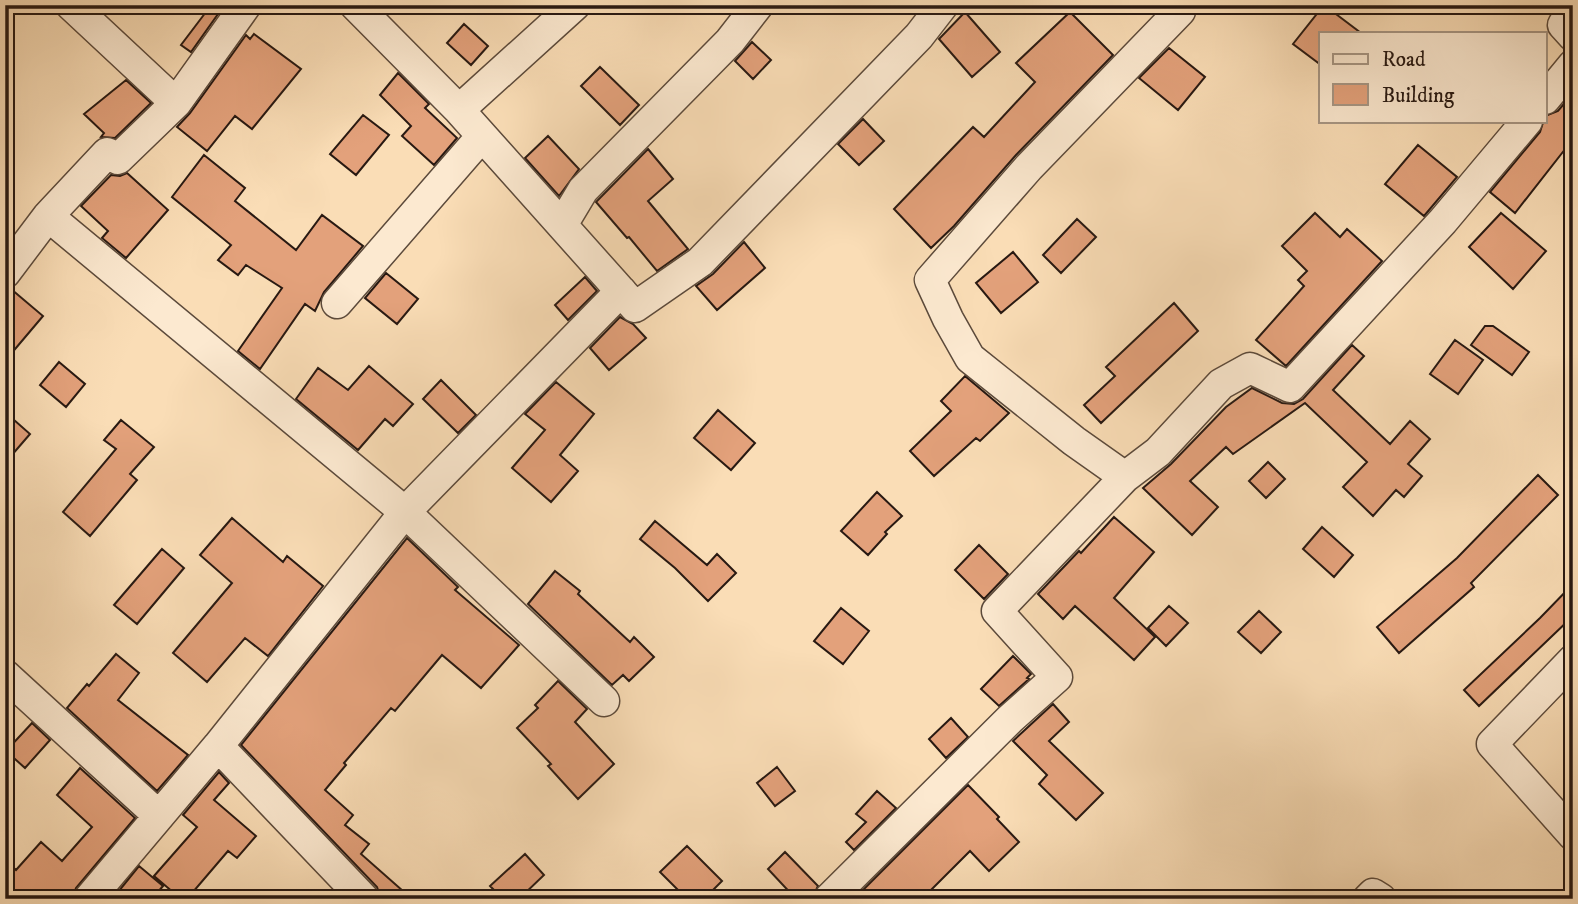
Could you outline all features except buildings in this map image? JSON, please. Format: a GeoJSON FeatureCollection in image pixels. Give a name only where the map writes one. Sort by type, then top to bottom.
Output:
{"type":"FeatureCollection","features":[{"type":"Feature","properties":{"kind":"street"},"geometry":{"type":"LineString","coordinates":[[71,5],[176,103]]}},
{"type":"Feature","properties":{"kind":"street"},"geometry":{"type":"LineString","coordinates":[[5,274],[48,216],[107,153],[118,159],[176,103],[246,5]]}},
{"type":"Feature","properties":{"kind":"street"},"geometry":{"type":"LineString","coordinates":[[355,5],[460,110],[635,307],[699,261],[919,36],[943,5]]}},
{"type":"Feature","properties":{"kind":"street"},"geometry":{"type":"LineString","coordinates":[[460,110],[575,5]]}},
{"type":"Feature","properties":{"kind":"street"},"geometry":{"type":"LineString","coordinates":[[562,225],[583,190],[730,41],[758,5]]}},
{"type":"Feature","properties":{"kind":"street"},"geometry":{"type":"LineString","coordinates":[[1125,477],[1074,441],[970,358],[930,280],[1029,167],[1180,11],[1174,5]]}},
{"type":"Feature","properties":{"kind":"street"},"geometry":{"type":"LineString","coordinates":[[1573,9],[1563,25],[1573,36]]}},
{"type":"Feature","properties":{"kind":"street"},"geometry":{"type":"LineString","coordinates":[[1546,98],[1573,65]]}},
{"type":"Feature","properties":{"kind":"street"},"geometry":{"type":"LineString","coordinates":[[829,899],[1010,719],[1057,677],[997,611],[1125,477],[1158,453],[1221,384],[1250,368],[1290,387],[1443,221],[1526,122]]}},
{"type":"Feature","properties":{"kind":"street"},"geometry":{"type":"LineString","coordinates":[[337,303],[482,136]]}},
{"type":"Feature","properties":{"kind":"street"},"geometry":{"type":"LineString","coordinates":[[48,216],[405,512],[604,701]]}},
{"type":"Feature","properties":{"kind":"street"},"geometry":{"type":"LineString","coordinates":[[89,899],[218,746],[405,512],[621,291]]}},
{"type":"Feature","properties":{"kind":"street"},"geometry":{"type":"LineString","coordinates":[[1573,660],[1492,744],[1573,835]]}},
{"type":"Feature","properties":{"kind":"street"},"geometry":{"type":"LineString","coordinates":[[5,675],[159,816]]}},
{"type":"Feature","properties":{"kind":"street"},"geometry":{"type":"LineString","coordinates":[[218,746],[364,899]]}},
{"type":"Feature","properties":{"kind":"street"},"geometry":{"type":"LineString","coordinates":[[1368,899],[1373,894],[1381,899]]}}]}
